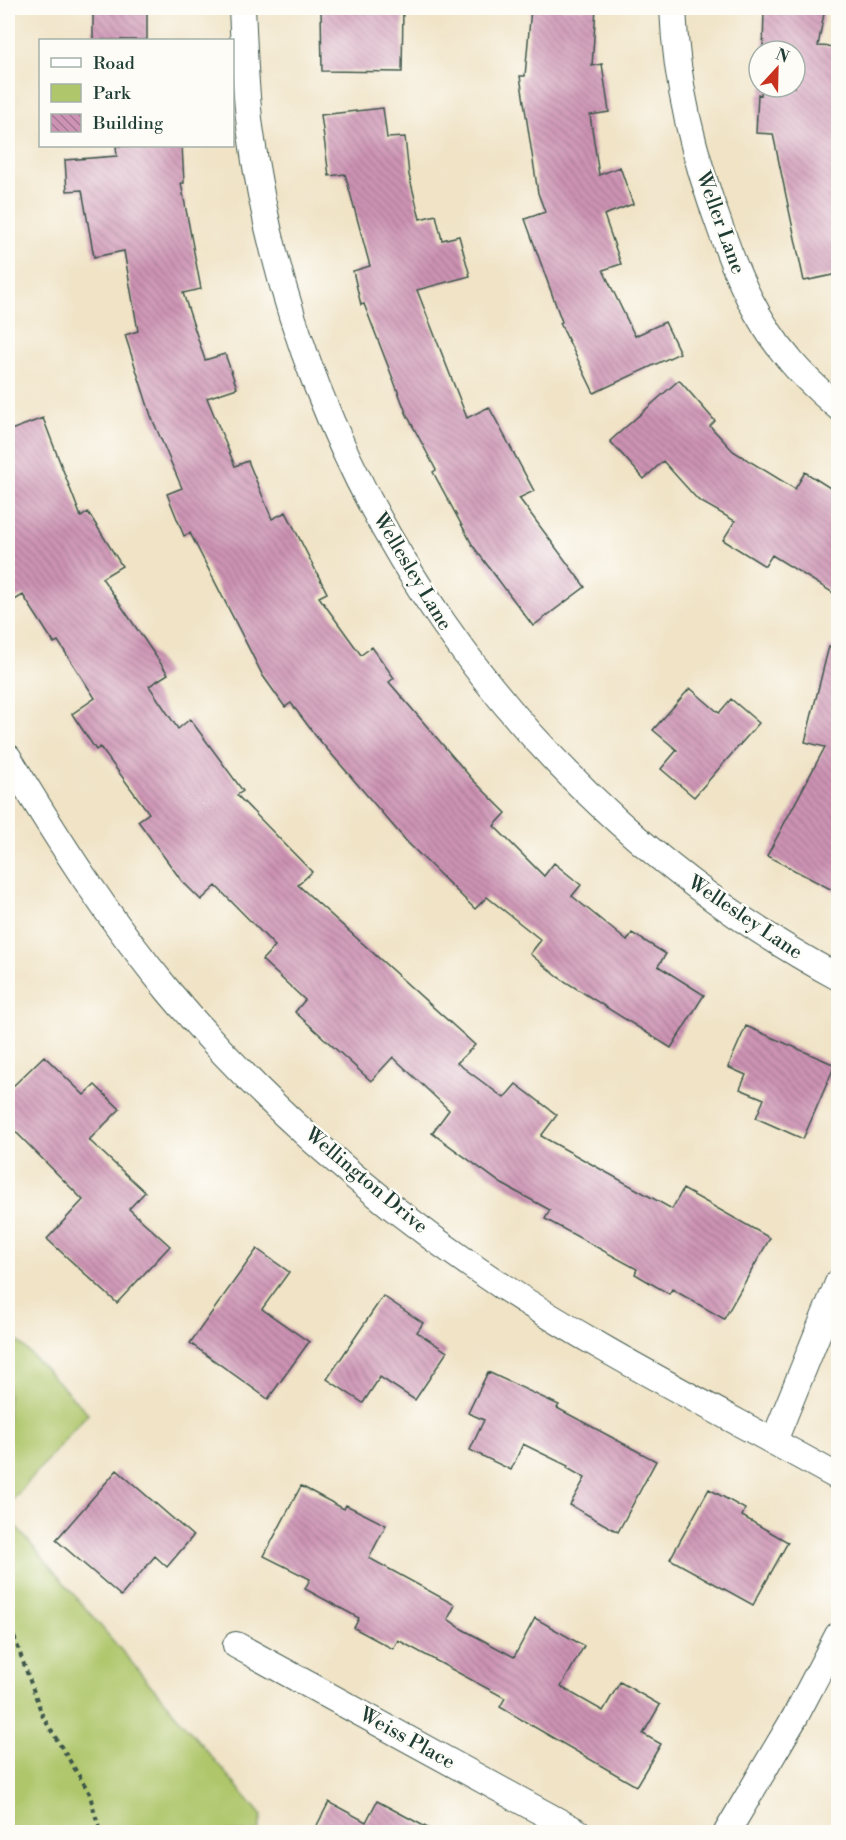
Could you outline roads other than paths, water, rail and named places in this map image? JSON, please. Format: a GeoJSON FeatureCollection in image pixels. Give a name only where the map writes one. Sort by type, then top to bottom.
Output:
{"type":"FeatureCollection","features":[{"type":"Feature","properties":{"kind":"street","name":"Wellesley Lane"},"geometry":{"type":"LineString","coordinates":[[242,8],[250,128],[261,187],[295,322],[310,371],[367,495],[423,596],[459,649],[500,700],[595,802],[645,847],[701,891],[838,977]]}},
{"type":"Feature","properties":{"kind":"street","name":"Weller Lane"},"geometry":{"type":"LineString","coordinates":[[673,8],[679,85],[688,131],[704,186],[733,264],[748,298],[789,359],[838,407]]}},
{"type":"Feature","properties":{"kind":"street","name":"Wellington Drive"},"geometry":{"type":"LineString","coordinates":[[8,757],[88,884],[170,993],[250,1080],[337,1160],[477,1269],[545,1313],[838,1477]]}},
{"type":"Feature","properties":{"kind":"street"},"geometry":{"type":"LineString","coordinates":[[774,1441],[838,1283]]}},
{"type":"Feature","properties":{"kind":"street"},"geometry":{"type":"LineString","coordinates":[[727,1833],[795,1717],[838,1635]]}},
{"type":"Feature","properties":{"kind":"street","name":"Weiss Place"},"geometry":{"type":"LineString","coordinates":[[236,1646],[578,1833]]}}]}
